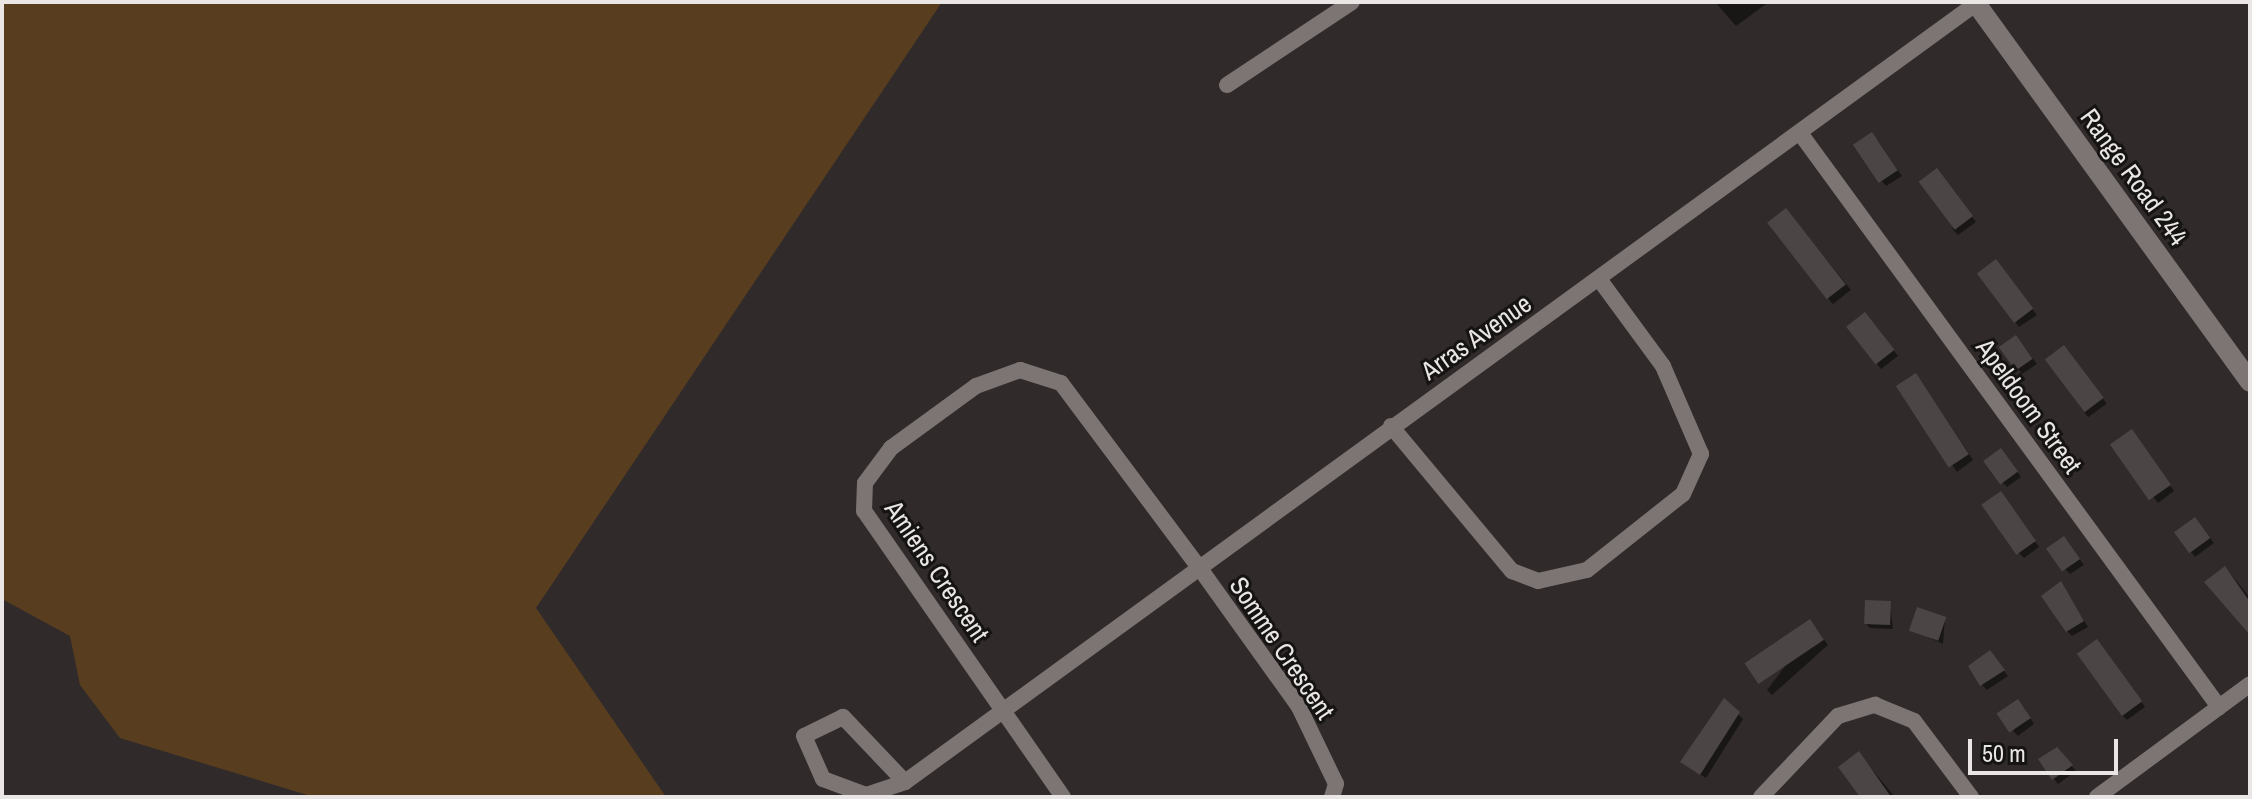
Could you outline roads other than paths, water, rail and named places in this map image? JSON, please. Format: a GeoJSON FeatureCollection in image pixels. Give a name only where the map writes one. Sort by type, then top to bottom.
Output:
{"type":"FeatureCollection","features":[{"type":"Feature","properties":{"kind":"street"},"geometry":{"type":"LineString","coordinates":[[1227,85],[1352,2]]}},
{"type":"Feature","properties":{"kind":"street","name":"Arras Avenue"},"geometry":{"type":"LineString","coordinates":[[905,782],[843,717],[804,736],[823,779],[866,795],[905,782],[1004,714],[1391,426],[1599,279],[1976,2]]}},
{"type":"Feature","properties":{"kind":"street","name":"Range Road 244"},"geometry":{"type":"LineString","coordinates":[[1976,2],[2250,382]]}},
{"type":"Feature","properties":{"kind":"street","name":"Apeldoom Street"},"geometry":{"type":"LineString","coordinates":[[1800,133],[2219,707]]}},
{"type":"Feature","properties":{"kind":"street"},"geometry":{"type":"LineString","coordinates":[[1391,426],[1512,571],[1538,581],[1587,570],[1683,494],[1701,454],[1663,366],[1599,279]]}},
{"type":"Feature","properties":{"kind":"street","name":"Amiens Crescent"},"geometry":{"type":"LineString","coordinates":[[1004,714],[864,511],[865,483],[891,448],[976,386],[1020,370],[1061,383],[1201,570]]}},
{"type":"Feature","properties":{"kind":"street","name":"Somme Crescent"},"geometry":{"type":"LineString","coordinates":[[1201,570],[1299,707],[1336,784],[1332,797]]}},
{"type":"Feature","properties":{"kind":"street"},"geometry":{"type":"LineString","coordinates":[[2097,797],[2250,684]]}},
{"type":"Feature","properties":{"kind":"street"},"geometry":{"type":"LineString","coordinates":[[1761,797],[1838,716],[1875,705],[1914,721],[1971,797]]}},
{"type":"Feature","properties":{"kind":"street"},"geometry":{"type":"LineString","coordinates":[[1004,714],[1063,797]]}}]}
